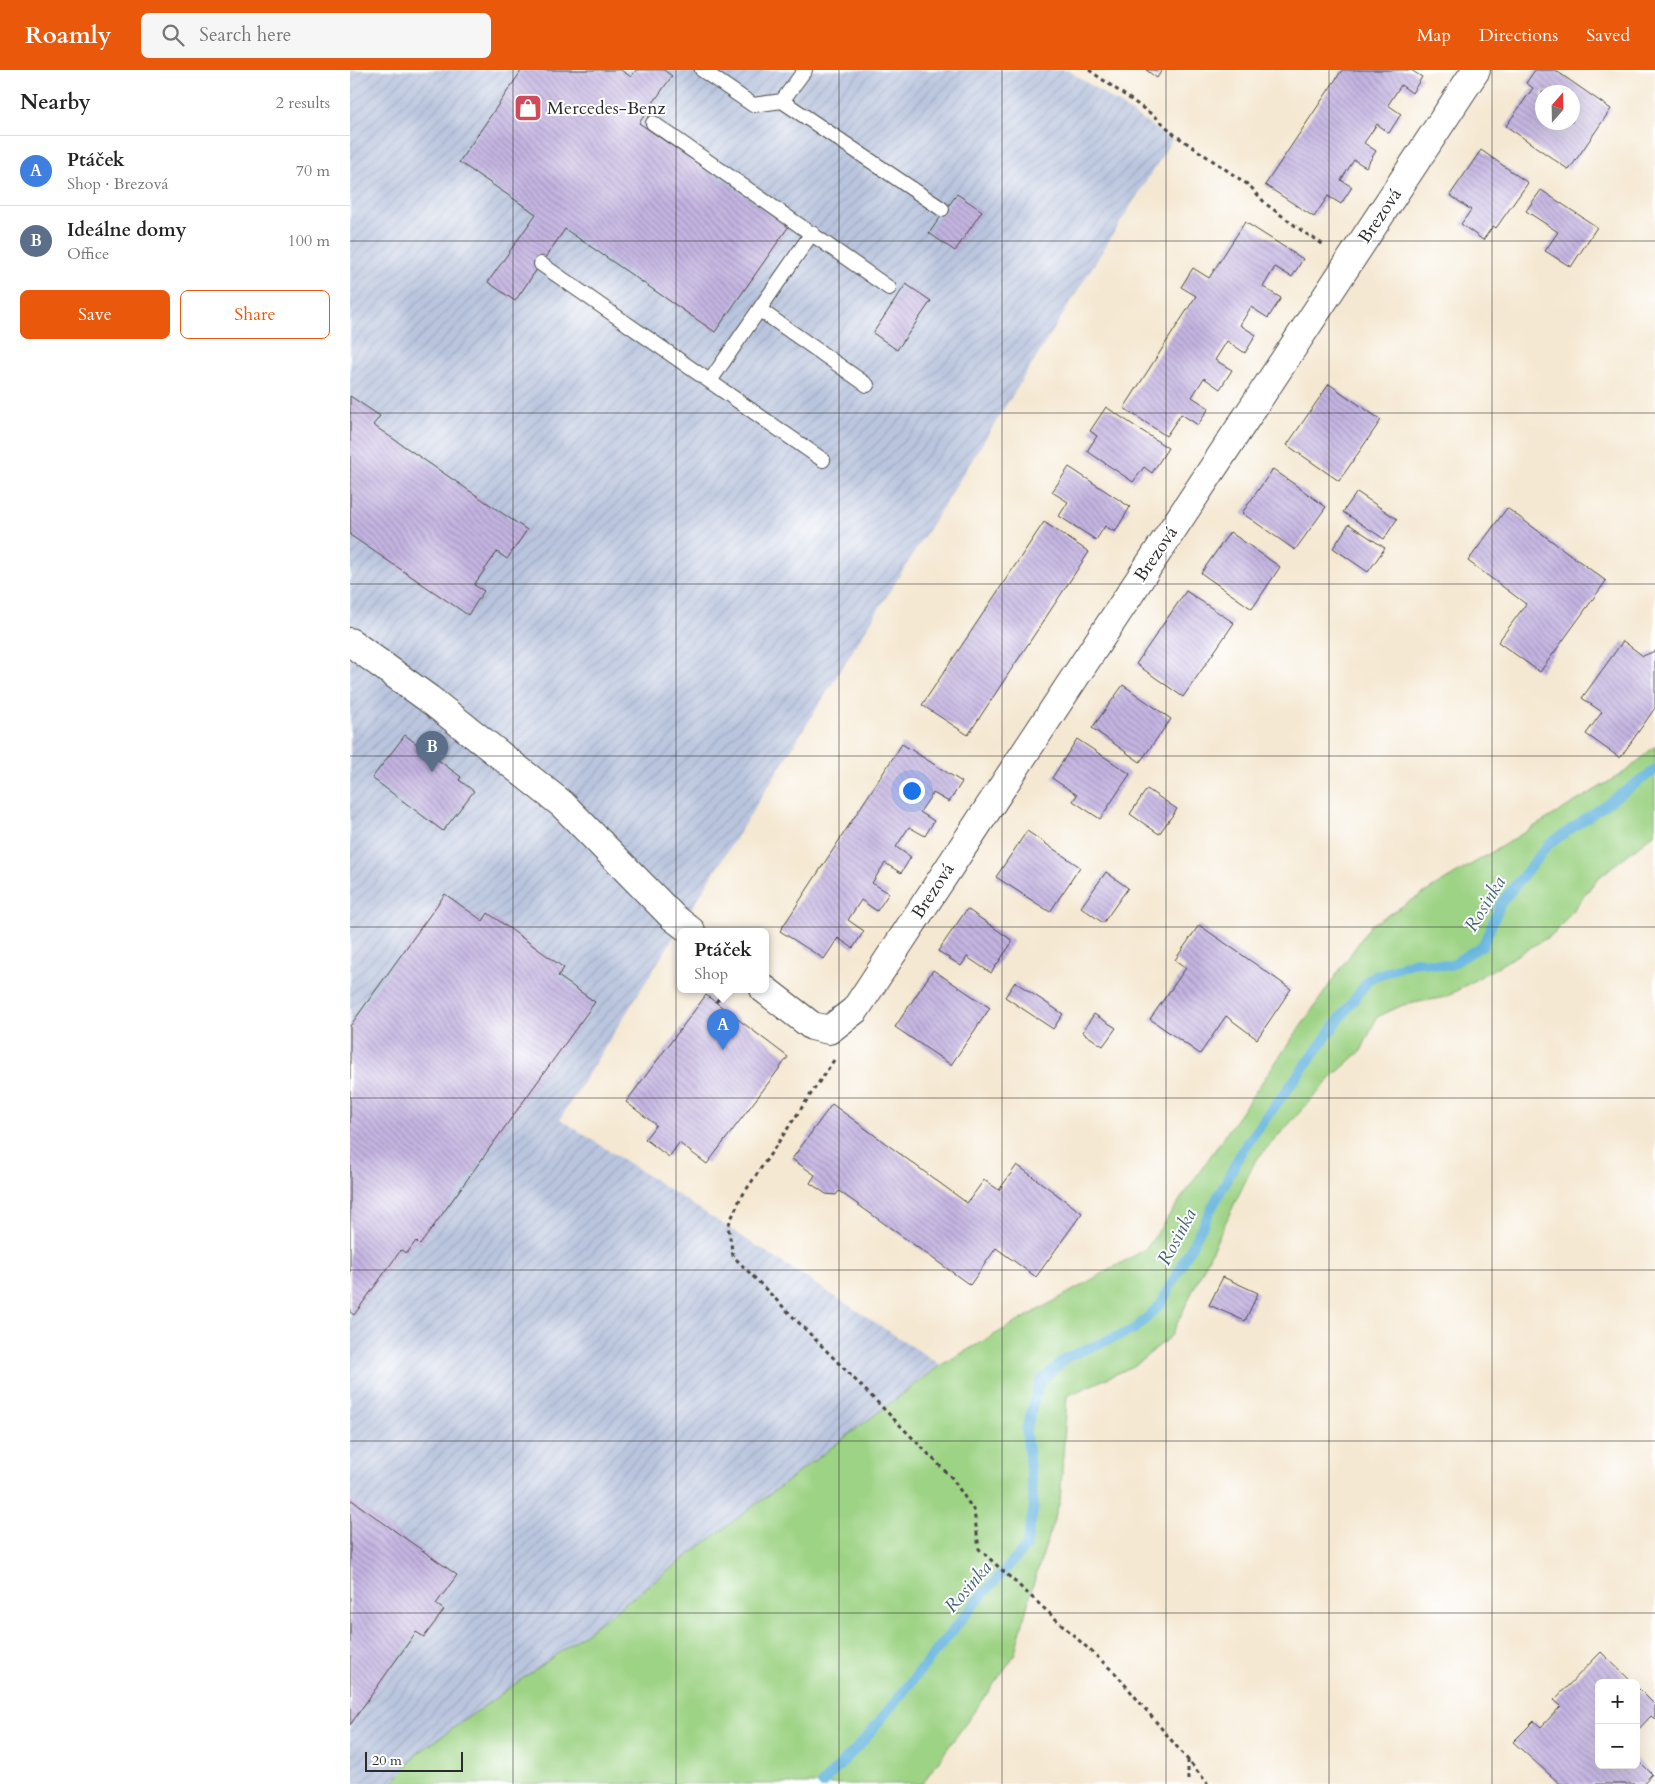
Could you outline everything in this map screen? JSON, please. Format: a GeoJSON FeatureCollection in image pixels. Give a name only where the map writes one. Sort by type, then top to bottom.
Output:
{"type":"FeatureCollection","features":[{"type":"Feature","properties":{"kind":"street","name":"Brezová"},"geometry":{"type":"LineString","coordinates":[[830,1030],[855,1010],[1476,70]]}},
{"type":"Feature","properties":{"kind":"street"},"geometry":{"type":"LineString","coordinates":[[350,642],[429,699],[562,804],[688,928]]}},
{"type":"Feature","properties":{"kind":"street"},"geometry":{"type":"LineString","coordinates":[[769,993],[812,1026],[830,1030]]}},
{"type":"Feature","properties":{"kind":"lane"},"geometry":{"type":"LineString","coordinates":[[702,70],[753,105],[782,101],[942,209]]}},
{"type":"Feature","properties":{"kind":"lane"},"geometry":{"type":"LineString","coordinates":[[782,101],[805,70]]}},
{"type":"Feature","properties":{"kind":"lane"},"geometry":{"type":"LineString","coordinates":[[653,123],[889,288]]}},
{"type":"Feature","properties":{"kind":"lane"},"geometry":{"type":"LineString","coordinates":[[710,381],[812,233]]}},
{"type":"Feature","properties":{"kind":"lane"},"geometry":{"type":"LineString","coordinates":[[541,264],[823,460]]}},
{"type":"Feature","properties":{"kind":"lane"},"geometry":{"type":"LineString","coordinates":[[760,310],[867,385]]}},
{"type":"Feature","properties":{"kind":"path"},"geometry":{"type":"LineString","coordinates":[[1088,70],[1157,118],[1175,135],[1250,186],[1266,204],[1305,233],[1350,261]]}},
{"type":"Feature","properties":{"kind":"path"},"geometry":{"type":"LineString","coordinates":[[716,1002],[723,993]]}},
{"type":"Feature","properties":{"kind":"path"},"geometry":{"type":"LineString","coordinates":[[830,1030],[834,1060],[740,1199],[728,1226],[733,1256],[952,1478],[974,1511],[979,1549],[1116,1674],[1208,1784]]}},
{"type":"Feature","properties":{"kind":"path"},"geometry":{"type":"LineString","coordinates":[[1188,1759],[1188,1784]]}},
{"type":"Feature","properties":{"kind":"shaded area"},"geometry":{"type":"Polygon","coordinates":[[[350,70],[1068,70],[1172,140],[679,928],[677,928],[677,932],[560,1119],[941,1365],[494,1784],[350,1784],[350,70]]]}},
{"type":"Feature","properties":{"kind":"green space"},"geometry":{"type":"Polygon","coordinates":[[[1655,746],[1655,833],[1598,878],[1555,933],[1446,997],[1403,1005],[1377,1017],[1361,1051],[1334,1075],[1255,1161],[1171,1336],[1136,1365],[1067,1396],[1060,1501],[1032,1588],[1014,1656],[922,1784],[392,1784],[417,1754],[567,1647],[941,1365],[1146,1249],[1371,925],[1628,770],[1655,746]]]}},
{"type":"Feature","properties":{"kind":"building"},"geometry":{"type":"Polygon","coordinates":[[[522,70],[621,70],[631,77],[636,70],[664,70],[672,76],[639,123],[789,226],[715,332],[565,229],[515,301],[488,282],[536,214],[459,162],[522,70]]]}},
{"type":"Feature","properties":{"kind":"building"},"geometry":{"type":"Polygon","coordinates":[[[1146,70],[1162,70],[1157,78],[1146,70]]]}},
{"type":"Feature","properties":{"kind":"building"},"geometry":{"type":"Polygon","coordinates":[[[1342,70],[1411,70],[1422,77],[1412,93],[1401,85],[1388,105],[1401,114],[1389,133],[1377,124],[1364,143],[1376,151],[1366,167],[1354,160],[1341,180],[1352,187],[1341,204],[1328,196],[1314,217],[1265,185],[1342,70]]]}},
{"type":"Feature","properties":{"kind":"building"},"geometry":{"type":"Polygon","coordinates":[[[1535,70],[1555,70],[1577,85],[1535,85],[1535,130],[1580,130],[1580,87],[1611,109],[1569,170],[1506,126],[1533,88],[1526,83],[1535,70]]]}},
{"type":"Feature","properties":{"kind":"building"},"geometry":{"type":"Polygon","coordinates":[[[1481,150],[1528,183],[1496,228],[1493,226],[1483,240],[1461,224],[1471,210],[1450,195],[1481,150]]]}},
{"type":"Feature","properties":{"kind":"building"},"geometry":{"type":"Polygon","coordinates":[[[1541,190],[1597,227],[1571,267],[1545,251],[1558,232],[1526,211],[1541,190]]]}},
{"type":"Feature","properties":{"kind":"building"},"geometry":{"type":"Polygon","coordinates":[[[957,194],[982,211],[955,251],[929,233],[957,194]]]}},
{"type":"Feature","properties":{"kind":"building"},"geometry":{"type":"Polygon","coordinates":[[[1245,222],[1303,259],[1292,277],[1275,267],[1263,287],[1281,298],[1268,318],[1251,307],[1240,325],[1256,335],[1245,353],[1227,341],[1215,360],[1232,370],[1220,389],[1204,378],[1192,397],[1209,408],[1198,425],[1181,414],[1166,436],[1124,408],[1196,296],[1181,287],[1193,268],[1209,278],[1245,222]]]}},
{"type":"Feature","properties":{"kind":"building"},"geometry":{"type":"Polygon","coordinates":[[[906,284],[931,301],[897,350],[873,333],[906,284]]]}},
{"type":"Feature","properties":{"kind":"building"},"geometry":{"type":"Polygon","coordinates":[[[1329,384],[1381,420],[1339,481],[1287,445],[1329,384]]]}},
{"type":"Feature","properties":{"kind":"building"},"geometry":{"type":"Polygon","coordinates":[[[350,396],[380,416],[373,425],[527,530],[507,559],[497,552],[474,585],[484,591],[468,615],[350,535],[350,396]]]}},
{"type":"Feature","properties":{"kind":"building"},"geometry":{"type":"Polygon","coordinates":[[[1106,407],[1168,448],[1152,473],[1144,467],[1133,482],[1087,451],[1097,436],[1090,431],[1106,407]]]}},
{"type":"Feature","properties":{"kind":"building"},"geometry":{"type":"Polygon","coordinates":[[[1069,467],[1130,507],[1115,532],[1105,526],[1096,540],[1059,516],[1068,502],[1052,492],[1069,467]]]}},
{"type":"Feature","properties":{"kind":"building"},"geometry":{"type":"Polygon","coordinates":[[[1273,469],[1326,507],[1295,550],[1242,513],[1273,469]]]}},
{"type":"Feature","properties":{"kind":"building"},"geometry":{"type":"Polygon","coordinates":[[[1357,492],[1397,519],[1384,539],[1343,512],[1357,492]]]}},
{"type":"Feature","properties":{"kind":"building"},"geometry":{"type":"Polygon","coordinates":[[[1507,508],[1606,581],[1540,672],[1498,642],[1526,604],[1468,561],[1507,508]]]}},
{"type":"Feature","properties":{"kind":"building"},"geometry":{"type":"Polygon","coordinates":[[[1044,522],[1089,552],[968,735],[922,705],[1044,522]]]}},
{"type":"Feature","properties":{"kind":"building"},"geometry":{"type":"Polygon","coordinates":[[[1349,524],[1385,548],[1368,572],[1333,548],[1349,524]]]}},
{"type":"Feature","properties":{"kind":"building"},"geometry":{"type":"Polygon","coordinates":[[[1230,532],[1280,567],[1252,609],[1201,573],[1230,532]]]}},
{"type":"Feature","properties":{"kind":"building"},"geometry":{"type":"Polygon","coordinates":[[[1186,591],[1234,623],[1183,697],[1136,664],[1186,591]]]}},
{"type":"Feature","properties":{"kind":"building"},"geometry":{"type":"Polygon","coordinates":[[[1623,641],[1643,656],[1655,651],[1655,708],[1620,758],[1586,734],[1602,712],[1582,698],[1623,641]]]}},
{"type":"Feature","properties":{"kind":"building"},"geometry":{"type":"Polygon","coordinates":[[[1123,685],[1171,719],[1140,762],[1092,728],[1123,685]]]}},
{"type":"Feature","properties":{"kind":"building"},"geometry":{"type":"Polygon","coordinates":[[[405,735],[461,777],[459,780],[474,791],[443,831],[372,778],[405,735]]]}},
{"type":"Feature","properties":{"kind":"building"},"geometry":{"type":"Polygon","coordinates":[[[1077,739],[1130,774],[1100,819],[1073,801],[1077,795],[1052,778],[1077,739]]]}},
{"type":"Feature","properties":{"kind":"building"},"geometry":{"type":"Polygon","coordinates":[[[902,744],[962,782],[949,802],[933,793],[920,812],[934,821],[925,836],[909,827],[896,847],[911,857],[901,873],[885,863],[872,883],[889,893],[877,911],[861,900],[848,920],[864,931],[853,948],[838,938],[824,959],[780,931],[902,744]]]}},
{"type":"Feature","properties":{"kind":"building"},"geometry":{"type":"Polygon","coordinates":[[[1147,789],[1177,809],[1159,834],[1130,814],[1147,789]]]}},
{"type":"Feature","properties":{"kind":"building"},"geometry":{"type":"Polygon","coordinates":[[[1027,831],[1080,867],[1050,912],[996,877],[1027,831]]]}},
{"type":"Feature","properties":{"kind":"building"},"geometry":{"type":"Polygon","coordinates":[[[1106,872],[1128,888],[1103,923],[1081,907],[1106,872]]]}},
{"type":"Feature","properties":{"kind":"building"},"geometry":{"type":"Polygon","coordinates":[[[445,894],[483,921],[488,913],[564,968],[558,976],[595,1002],[420,1245],[416,1241],[407,1253],[401,1250],[354,1315],[350,1312],[350,1026],[445,894]]]}},
{"type":"Feature","properties":{"kind":"building"},"geometry":{"type":"Polygon","coordinates":[[[967,909],[1013,941],[991,973],[967,957],[961,966],[938,951],[967,909]]]}},
{"type":"Feature","properties":{"kind":"building"},"geometry":{"type":"Polygon","coordinates":[[[1199,925],[1291,989],[1257,1039],[1226,1016],[1200,1054],[1150,1019],[1186,968],[1175,960],[1199,925]]]}},
{"type":"Feature","properties":{"kind":"building"},"geometry":{"type":"Polygon","coordinates":[[[933,970],[990,1008],[951,1065],[895,1027],[933,970]]]}},
{"type":"Feature","properties":{"kind":"building"},"geometry":{"type":"Polygon","coordinates":[[[1015,982],[1063,1014],[1053,1029],[1005,997],[1015,982]]]}},
{"type":"Feature","properties":{"kind":"building"},"geometry":{"type":"Polygon","coordinates":[[[706,995],[788,1057],[707,1164],[679,1143],[669,1157],[645,1139],[656,1125],[626,1102],[706,995]]]}},
{"type":"Feature","properties":{"kind":"building"},"geometry":{"type":"Polygon","coordinates":[[[1094,1014],[1116,1028],[1103,1046],[1082,1032],[1094,1014]]]}},
{"type":"Feature","properties":{"kind":"building"},"geometry":{"type":"Polygon","coordinates":[[[832,1104],[967,1203],[984,1180],[999,1190],[1017,1165],[1082,1213],[1036,1277],[996,1248],[970,1285],[839,1191],[836,1195],[826,1194],[810,1183],[815,1175],[792,1159],[832,1104]]]}},
{"type":"Feature","properties":{"kind":"building"},"geometry":{"type":"Polygon","coordinates":[[[1223,1277],[1258,1293],[1245,1321],[1209,1305],[1223,1277]]]}},
{"type":"Feature","properties":{"kind":"building"},"geometry":{"type":"Polygon","coordinates":[[[350,1499],[457,1575],[436,1604],[444,1610],[424,1637],[416,1632],[350,1725],[350,1499]]]}},
{"type":"Feature","properties":{"kind":"building"},"geometry":{"type":"Polygon","coordinates":[[[1601,1652],[1629,1679],[1595,1679],[1595,1769],[1640,1769],[1640,1762],[1652,1774],[1643,1784],[1560,1784],[1513,1742],[1534,1721],[1541,1727],[1561,1706],[1554,1700],[1601,1652]]]}},
{"type":"Feature","properties":{"kind":"building"},"geometry":{"type":"Polygon","coordinates":[[[1640,1690],[1655,1705],[1655,1719],[1651,1716],[1640,1728],[1640,1690]]]}},
{"type":"Feature","properties":{"kind":"waterway","name":"Rosinka"},"geometry":{"type":"LineString","coordinates":[[822,1784],[865,1739],[974,1604],[1026,1547],[1034,1506],[1026,1431],[1039,1383],[1067,1357],[1135,1329],[1161,1304],[1243,1149],[1370,978],[1416,961],[1449,966],[1483,945],[1501,903],[1548,845],[1655,770]]}},
{"type":"Feature","properties":{"kind":"place","name":"Mercedes-Benz"},"geometry":{"type":"Point","coordinates":[528,108]}},
{"type":"Feature","properties":{"kind":"place","name":"Ideálne domy"},"geometry":{"type":"Point","coordinates":[432,772]}},
{"type":"Feature","properties":{"kind":"place","name":"Ptáček"},"geometry":{"type":"Point","coordinates":[723,1050]}}]}
